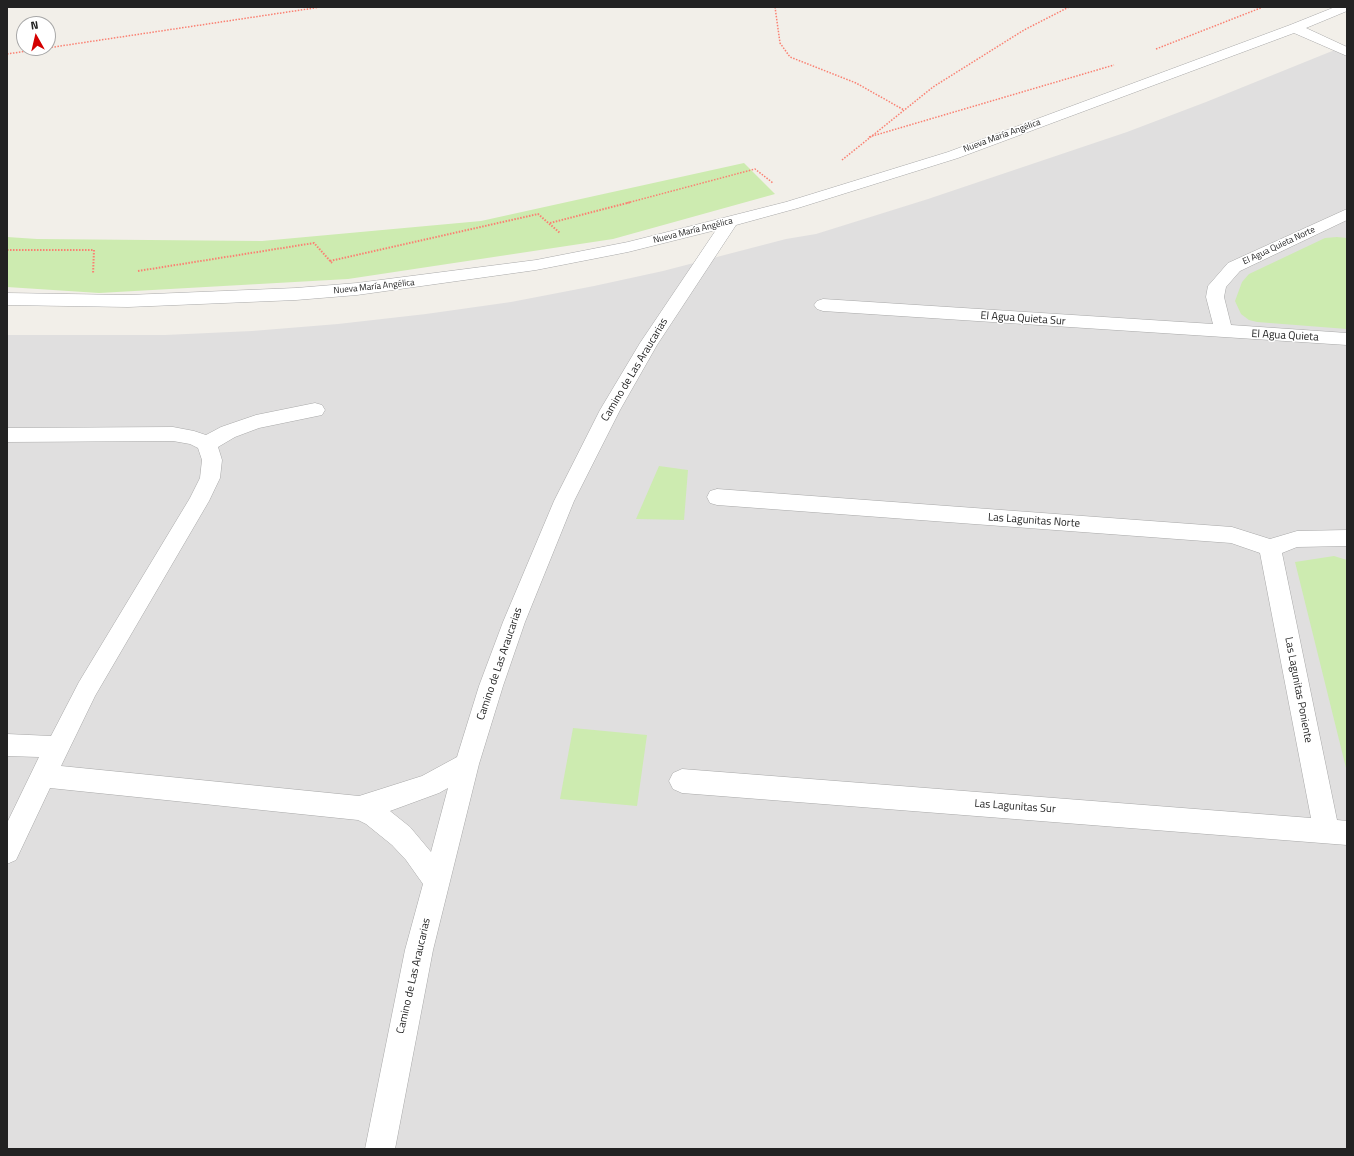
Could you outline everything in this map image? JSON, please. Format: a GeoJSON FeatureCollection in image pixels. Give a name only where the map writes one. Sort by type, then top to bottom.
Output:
{"type":"FeatureCollection","features":[{"type":"Feature","properties":{"kind":"street","name":"Nueva María Angélica"},"geometry":{"type":"LineString","coordinates":[[7,299],[83,301],[173,300],[296,294],[357,289],[536,265],[628,247],[730,222],[953,155],[1295,28],[1346,7]]}},
{"type":"Feature","properties":{"kind":"street"},"geometry":{"type":"LineString","coordinates":[[1332,13],[1347,20]]}},
{"type":"Feature","properties":{"kind":"street"},"geometry":{"type":"LineString","coordinates":[[1295,28],[1347,52]]}},
{"type":"Feature","properties":{"kind":"street","name":"El Agua Quieta Norte"},"geometry":{"type":"LineString","coordinates":[[1224,332],[1215,297],[1217,286],[1224,276],[1234,267],[1250,259],[1344,219]]}},
{"type":"Feature","properties":{"kind":"street","name":"Camino de Las Araucarias"},"geometry":{"type":"LineString","coordinates":[[380,1149],[419,950],[436,881],[467,764],[491,686],[514,622],[564,501],[610,410],[649,343],[730,222]]}},
{"type":"Feature","properties":{"kind":"street","name":"El Agua Quieta Sur"},"geometry":{"type":"LineString","coordinates":[[823,305],[1224,332]]}},
{"type":"Feature","properties":{"kind":"street","name":"El Agua Quieta"},"geometry":{"type":"LineString","coordinates":[[1224,332],[1347,340]]}},
{"type":"Feature","properties":{"kind":"street"},"geometry":{"type":"LineString","coordinates":[[207,444],[228,432],[256,422],[315,410]]}},
{"type":"Feature","properties":{"kind":"street"},"geometry":{"type":"LineString","coordinates":[[7,435],[173,434],[194,438],[207,444],[212,460],[210,478],[199,501],[87,689],[7,851]]}},
{"type":"Feature","properties":{"kind":"street","name":"Las Lagunitas Norte"},"geometry":{"type":"LineString","coordinates":[[717,497],[1232,536],[1270,548]]}},
{"type":"Feature","properties":{"kind":"street"},"geometry":{"type":"LineString","coordinates":[[1270,548],[1297,539],[1347,538]]}},
{"type":"Feature","properties":{"kind":"street","name":"Las Lagunitas Poniente"},"geometry":{"type":"LineString","coordinates":[[1270,548],[1336,832]]}},
{"type":"Feature","properties":{"kind":"street"},"geometry":{"type":"LineString","coordinates":[[7,745],[58,747]]}},
{"type":"Feature","properties":{"kind":"street"},"geometry":{"type":"LineString","coordinates":[[359,808],[409,794],[430,785],[467,764]]}},
{"type":"Feature","properties":{"kind":"street"},"geometry":{"type":"LineString","coordinates":[[43,776],[359,808],[375,815],[401,836],[415,851],[436,881]]}},
{"type":"Feature","properties":{"kind":"street","name":"Las Lagunitas Sur"},"geometry":{"type":"LineString","coordinates":[[682,781],[1336,832]]}},
{"type":"Feature","properties":{"kind":"path"},"geometry":{"type":"LineString","coordinates":[[7,54],[321,7]]}},
{"type":"Feature","properties":{"kind":"path"},"geometry":{"type":"LineString","coordinates":[[775,7],[780,43],[790,58],[856,83],[904,110]]}},
{"type":"Feature","properties":{"kind":"path"},"geometry":{"type":"LineString","coordinates":[[837,165],[869,137],[934,87],[1024,30],[1069,7]]}},
{"type":"Feature","properties":{"kind":"path"},"geometry":{"type":"LineString","coordinates":[[1150,51],[1263,7]]}},
{"type":"Feature","properties":{"kind":"path"},"geometry":{"type":"LineString","coordinates":[[869,137],[1114,65]]}},
{"type":"Feature","properties":{"kind":"path"},"geometry":{"type":"LineString","coordinates":[[550,224],[755,169],[774,183]]}},
{"type":"Feature","properties":{"kind":"path"},"geometry":{"type":"LineString","coordinates":[[329,261],[538,214],[563,236]]}},
{"type":"Feature","properties":{"kind":"path"},"geometry":{"type":"LineString","coordinates":[[130,272],[314,243],[336,268]]}},
{"type":"Feature","properties":{"kind":"path"},"geometry":{"type":"LineString","coordinates":[[7,250],[94,250],[92,278]]}},
{"type":"Feature","properties":{"kind":"shaded area"},"geometry":{"type":"Polygon","coordinates":[[[1347,45],[1347,1149],[7,1149],[7,335],[165,335],[252,331],[338,324],[511,302],[594,286],[663,271],[786,239],[816,234],[928,199],[1127,132],[1347,45]]]}},
{"type":"Feature","properties":{"kind":"green space"},"geometry":{"type":"Polygon","coordinates":[[[744,163],[775,194],[613,239],[348,279],[99,293],[7,287],[7,237],[37,239],[262,241],[481,221],[744,163]]]}},
{"type":"Feature","properties":{"kind":"green space"},"geometry":{"type":"Polygon","coordinates":[[[1325,238],[1347,238],[1347,329],[1257,322],[1249,320],[1241,314],[1235,301],[1242,282],[1249,274],[1325,238]]]}},
{"type":"Feature","properties":{"kind":"green space"},"geometry":{"type":"Polygon","coordinates":[[[659,466],[688,470],[684,520],[636,519],[659,466]]]}},
{"type":"Feature","properties":{"kind":"green space"},"geometry":{"type":"Polygon","coordinates":[[[1334,556],[1347,560],[1347,772],[1295,562],[1334,556]]]}},
{"type":"Feature","properties":{"kind":"green space"},"geometry":{"type":"Polygon","coordinates":[[[573,728],[647,735],[637,806],[560,799],[573,728]]]}}]}
